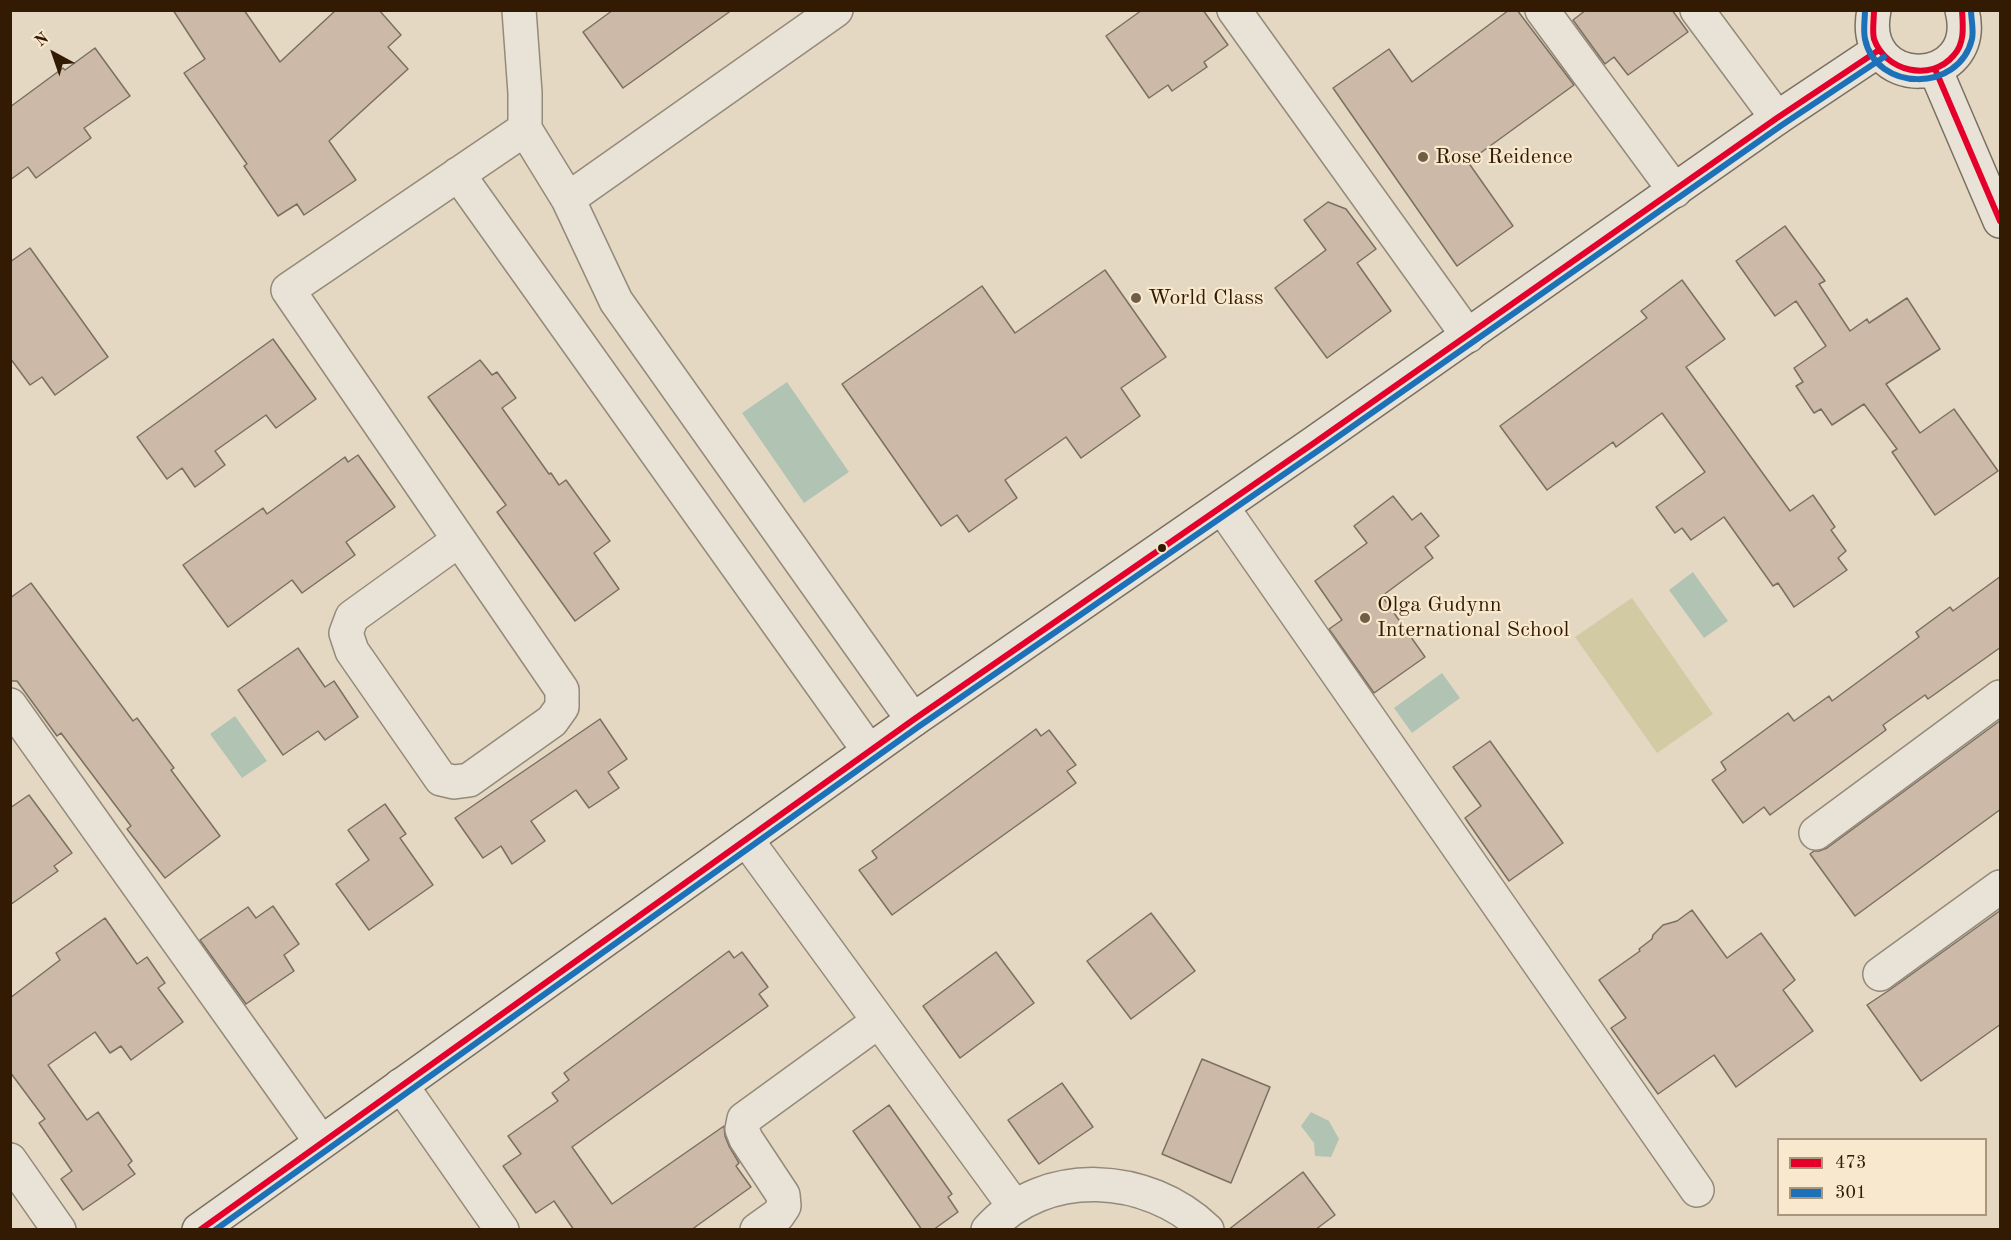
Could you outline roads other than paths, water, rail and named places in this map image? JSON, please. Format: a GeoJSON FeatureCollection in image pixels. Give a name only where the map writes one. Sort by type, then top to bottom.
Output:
{"type":"FeatureCollection","features":[{"type":"Feature","properties":{"kind":"street"},"geometry":{"type":"LineString","coordinates":[[519,10],[525,93],[525,129],[568,200],[616,301],[913,720]]}},
{"type":"Feature","properties":{"kind":"street"},"geometry":{"type":"LineString","coordinates":[[568,200],[836,10]]}},
{"type":"Feature","properties":{"kind":"street"},"geometry":{"type":"LineString","coordinates":[[1234,10],[1468,336]]}},
{"type":"Feature","properties":{"kind":"street"},"geometry":{"type":"LineString","coordinates":[[1542,10],[1675,191]]}},
{"type":"Feature","properties":{"kind":"street"},"geometry":{"type":"LineString","coordinates":[[1697,10],[1777,118]]}},
{"type":"Feature","properties":{"kind":"street"},"geometry":{"type":"LineString","coordinates":[[1874,10],[1872,32],[1885,59],[1903,70],[1924,72],[1935,69],[1952,58],[1959,50],[1965,30],[1962,10]]}},
{"type":"Feature","properties":{"kind":"street"},"geometry":{"type":"LineString","coordinates":[[199,1230],[913,720],[1468,336],[1777,118],[1879,50]]}},
{"type":"Feature","properties":{"kind":"street"},"geometry":{"type":"LineString","coordinates":[[1935,69],[2001,221]]}},
{"type":"Feature","properties":{"kind":"street"},"geometry":{"type":"LineString","coordinates":[[459,540],[352,617],[345,633],[352,651],[441,779],[454,782],[469,780],[552,721],[562,707],[562,690],[288,290],[525,129]]}},
{"type":"Feature","properties":{"kind":"street"},"geometry":{"type":"LineString","coordinates":[[458,174],[869,751]]}},
{"type":"Feature","properties":{"kind":"street"},"geometry":{"type":"LineString","coordinates":[[1222,507],[1263,562],[1697,1190]]}},
{"type":"Feature","properties":{"kind":"street"},"geometry":{"type":"LineString","coordinates":[[1816,833],[2001,697]]}},
{"type":"Feature","properties":{"kind":"street"},"geometry":{"type":"LineString","coordinates":[[10,705],[321,1142]]}},
{"type":"Feature","properties":{"kind":"street"},"geometry":{"type":"LineString","coordinates":[[746,838],[1014,1206]]}},
{"type":"Feature","properties":{"kind":"street"},"geometry":{"type":"LineString","coordinates":[[1880,974],[2001,887]]}},
{"type":"Feature","properties":{"kind":"street"},"geometry":{"type":"LineString","coordinates":[[756,1230],[778,1215],[784,1206],[783,1195],[746,1139],[742,1129],[744,1119],[879,1021]]}},
{"type":"Feature","properties":{"kind":"street"},"geometry":{"type":"LineString","coordinates":[[401,1085],[502,1230]]}},
{"type":"Feature","properties":{"kind":"street"},"geometry":{"type":"LineString","coordinates":[[10,1160],[59,1230]]}},
{"type":"Feature","properties":{"kind":"street"},"geometry":{"type":"LineString","coordinates":[[988,1230],[1014,1206],[1034,1196],[1079,1185],[1104,1184],[1149,1193],[1177,1207],[1207,1230]]}},
{"type":"Feature","properties":{"kind":"place","name":"Rose Reidence"},"geometry":{"type":"Point","coordinates":[1423,157]}},
{"type":"Feature","properties":{"kind":"place","name":"World Class"},"geometry":{"type":"Point","coordinates":[1136,298]}},
{"type":"Feature","properties":{"kind":"place","name":"Olga Gudynn International School"},"geometry":{"type":"Point","coordinates":[1365,618]}}]}
